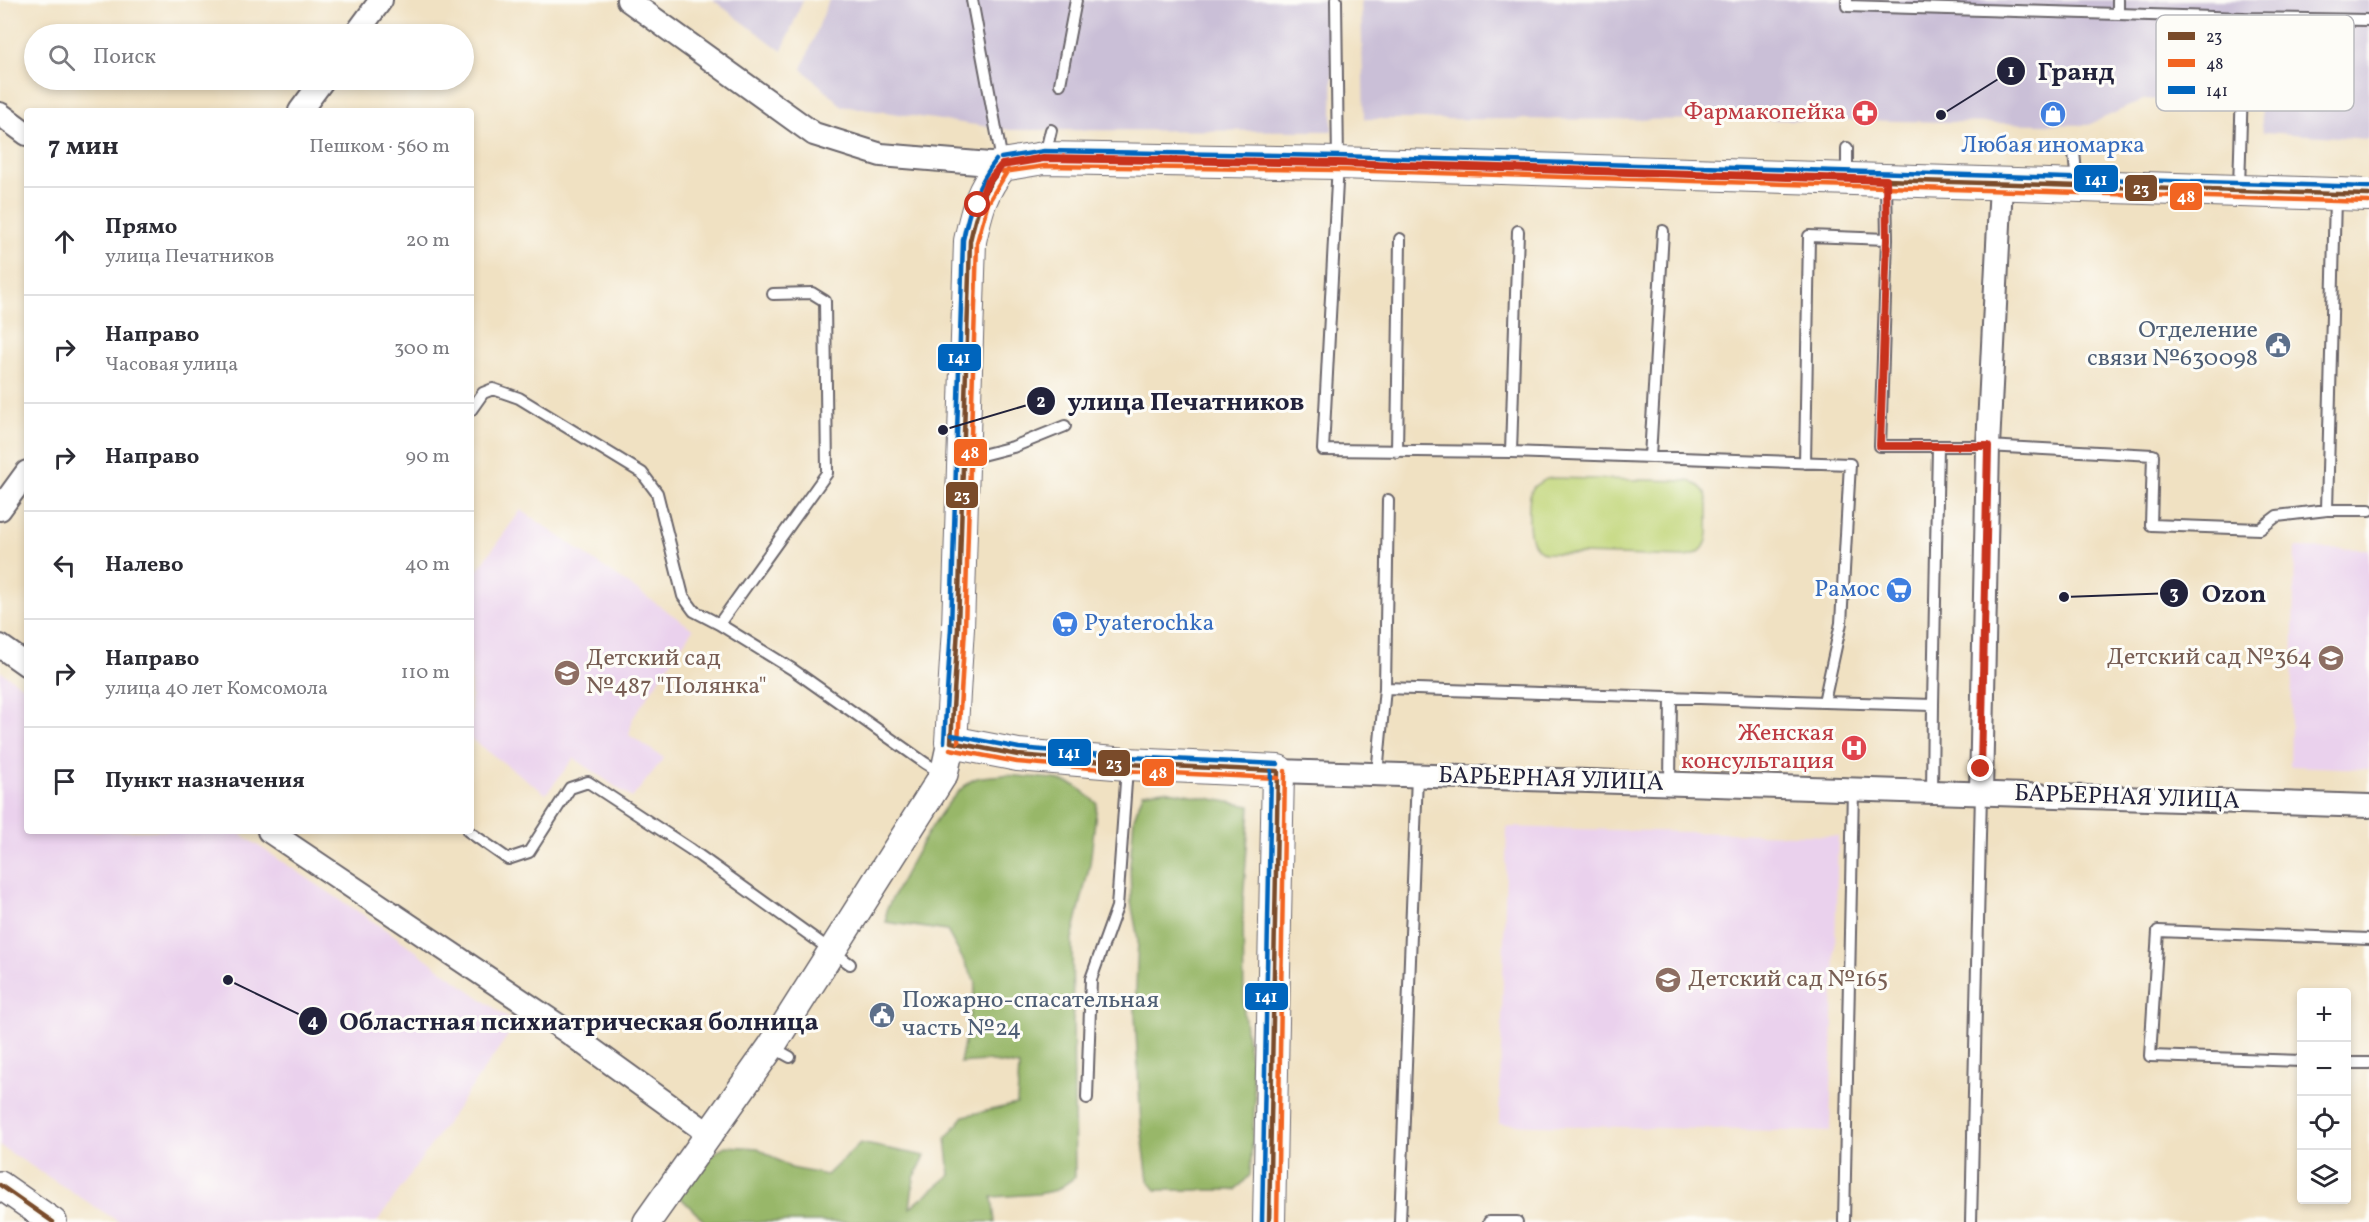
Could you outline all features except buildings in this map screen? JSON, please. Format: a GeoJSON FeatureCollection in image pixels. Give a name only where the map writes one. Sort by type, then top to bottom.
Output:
{"type":"FeatureCollection","features":[{"type":"Feature","properties":{"kind":"main road"},"geometry":{"type":"LineString","coordinates":[[951,742],[958,628],[970,242],[978,205],[984,190],[1002,165],[1048,144],[1338,163],[2369,195]]}},
{"type":"Feature","properties":{"kind":"main road","name":"БАРЬЕРНАЯ УЛИЦА"},"geometry":{"type":"LineString","coordinates":[[951,742],[1018,755],[1127,764],[1278,771]]}},
{"type":"Feature","properties":{"kind":"main road"},"geometry":{"type":"LineString","coordinates":[[1269,1222],[1278,771]]}},
{"type":"Feature","properties":{"kind":"street"},"geometry":{"type":"LineString","coordinates":[[363,24],[381,0]]}},
{"type":"Feature","properties":{"kind":"street"},"geometry":{"type":"LineString","coordinates":[[628,0],[814,134],[881,155],[1002,165]]}},
{"type":"Feature","properties":{"kind":"street"},"geometry":{"type":"LineString","coordinates":[[302,108],[316,90]]}},
{"type":"Feature","properties":{"kind":"street"},"geometry":{"type":"LineString","coordinates":[[0,114],[24,132]]}},
{"type":"Feature","properties":{"kind":"street"},"geometry":{"type":"LineString","coordinates":[[1980,793],[1988,446],[2001,184]]}},
{"type":"Feature","properties":{"kind":"street"},"geometry":{"type":"LineString","coordinates":[[0,509],[24,476]]}},
{"type":"Feature","properties":{"kind":"street"},"geometry":{"type":"LineString","coordinates":[[0,646],[24,663]]}},
{"type":"Feature","properties":{"kind":"street"},"geometry":{"type":"LineString","coordinates":[[647,1222],[709,1134],[780,1052],[841,959],[944,774],[951,742]]}},
{"type":"Feature","properties":{"kind":"street","name":"БАРЬЕРНАЯ УЛИЦА"},"geometry":{"type":"LineString","coordinates":[[1278,771],[2369,806]]}},
{"type":"Feature","properties":{"kind":"street"},"geometry":{"type":"LineString","coordinates":[[273,834],[565,1030],[709,1134]]}},
{"type":"Feature","properties":{"kind":"street"},"geometry":{"type":"LineString","coordinates":[[0,1185],[53,1222]]}},
{"type":"Feature","properties":{"kind":"lane"},"geometry":{"type":"LineString","coordinates":[[972,0],[1002,165]]}},
{"type":"Feature","properties":{"kind":"lane"},"geometry":{"type":"LineString","coordinates":[[1060,84],[1076,0]]}},
{"type":"Feature","properties":{"kind":"lane"},"geometry":{"type":"LineString","coordinates":[[1336,0],[1338,163],[1323,450],[1511,452],[1850,464],[1841,622],[1824,702]]}},
{"type":"Feature","properties":{"kind":"lane"},"geometry":{"type":"LineString","coordinates":[[1847,0],[1846,6],[2156,15]]}},
{"type":"Feature","properties":{"kind":"lane"},"geometry":{"type":"LineString","coordinates":[[2118,0],[2118,14]]}},
{"type":"Feature","properties":{"kind":"lane"},"geometry":{"type":"LineString","coordinates":[[2354,20],[2369,20]]}},
{"type":"Feature","properties":{"kind":"lane"},"geometry":{"type":"LineString","coordinates":[[2239,191],[2241,111]]}},
{"type":"Feature","properties":{"kind":"lane"},"geometry":{"type":"LineString","coordinates":[[1847,148],[1847,179]]}},
{"type":"Feature","properties":{"kind":"lane"},"geometry":{"type":"LineString","coordinates":[[2074,152],[2077,186]]}},
{"type":"Feature","properties":{"kind":"lane"},"geometry":{"type":"LineString","coordinates":[[1886,180],[1887,239],[1880,446],[1988,446],[2153,455],[2151,525],[2260,529],[2277,516],[2327,510],[2369,510]]}},
{"type":"Feature","properties":{"kind":"lane"},"geometry":{"type":"LineString","coordinates":[[2327,510],[2335,194]]}},
{"type":"Feature","properties":{"kind":"lane"},"geometry":{"type":"LineString","coordinates":[[1511,452],[1518,231]]}},
{"type":"Feature","properties":{"kind":"lane"},"geometry":{"type":"LineString","coordinates":[[1650,457],[1663,231]]}},
{"type":"Feature","properties":{"kind":"lane"},"geometry":{"type":"LineString","coordinates":[[1804,463],[1809,236],[1887,239]]}},
{"type":"Feature","properties":{"kind":"lane"},"geometry":{"type":"LineString","coordinates":[[1397,452],[1400,239]]}},
{"type":"Feature","properties":{"kind":"lane"},"geometry":{"type":"LineString","coordinates":[[719,624],[827,473],[825,301],[812,293],[772,294]]}},
{"type":"Feature","properties":{"kind":"lane"},"geometry":{"type":"LineString","coordinates":[[474,406],[483,393],[493,388],[510,395],[642,473],[657,493],[683,596],[694,611],[792,669],[924,764],[944,774]]}},
{"type":"Feature","properties":{"kind":"lane"},"geometry":{"type":"LineString","coordinates":[[963,460],[1013,447],[1065,426]]}},
{"type":"Feature","properties":{"kind":"lane"},"geometry":{"type":"LineString","coordinates":[[1932,792],[1938,446]]}},
{"type":"Feature","properties":{"kind":"lane"},"geometry":{"type":"LineString","coordinates":[[1377,774],[1384,688],[1388,500]]}},
{"type":"Feature","properties":{"kind":"lane"},"geometry":{"type":"LineString","coordinates":[[1384,688],[1934,705]]}},
{"type":"Feature","properties":{"kind":"lane"},"geometry":{"type":"LineString","coordinates":[[1670,783],[1671,697]]}},
{"type":"Feature","properties":{"kind":"lane"},"geometry":{"type":"LineString","coordinates":[[1087,1098],[1091,979],[1117,907],[1127,764]]}},
{"type":"Feature","properties":{"kind":"lane"},"geometry":{"type":"LineString","coordinates":[[1400,1222],[1417,776]]}},
{"type":"Feature","properties":{"kind":"lane"},"geometry":{"type":"LineString","coordinates":[[472,834],[508,860],[529,852],[570,788],[588,782],[680,843],[841,959]]}},
{"type":"Feature","properties":{"kind":"lane"},"geometry":{"type":"LineString","coordinates":[[1844,1222],[1853,789]]}},
{"type":"Feature","properties":{"kind":"lane"},"geometry":{"type":"LineString","coordinates":[[1971,1222],[1980,793]]}},
{"type":"Feature","properties":{"kind":"lane"},"geometry":{"type":"LineString","coordinates":[[2297,1061],[2150,1056],[2158,931],[2369,939]]}},
{"type":"Feature","properties":{"kind":"lane"},"geometry":{"type":"LineString","coordinates":[[2351,1063],[2369,1063]]}},
{"type":"Feature","properties":{"kind":"lane"},"geometry":{"type":"LineString","coordinates":[[1489,1222],[1517,1222]]}},
{"type":"Feature","properties":{"kind":"shaded area"},"geometry":{"type":"Polygon","coordinates":[[[713,0],[803,0],[782,51],[713,0]]]}},
{"type":"Feature","properties":{"kind":"shaded area"},"geometry":{"type":"Polygon","coordinates":[[[829,0],[1333,0],[1332,131],[1011,130],[842,106],[802,69],[829,0]]]}},
{"type":"Feature","properties":{"kind":"shaded area"},"geometry":{"type":"Polygon","coordinates":[[[1361,0],[2369,0],[2369,139],[2263,132],[2261,111],[2354,111],[2354,15],[2156,15],[2156,100],[2145,99],[2088,125],[1852,120],[1364,119],[1361,0]]]}},
{"type":"Feature","properties":{"kind":"shaded area","name":"Детский сад №487 \"Полянка\""},"geometry":{"type":"Polygon","coordinates":[[[521,510],[693,629],[633,718],[629,735],[664,758],[632,798],[574,758],[546,794],[474,741],[474,575],[521,510]]]}},
{"type":"Feature","properties":{"kind":"shaded area","name":"Детский сад №364"},"geometry":{"type":"Polygon","coordinates":[[[2295,548],[2369,549],[2369,769],[2290,766],[2295,548]]]}},
{"type":"Feature","properties":{"kind":"shaded area"},"geometry":{"type":"Polygon","coordinates":[[[0,671],[24,687],[24,834],[241,834],[395,936],[516,1024],[377,1222],[119,1222],[0,1146],[0,671]]]}},
{"type":"Feature","properties":{"kind":"shaded area","name":"Детский сад №165"},"geometry":{"type":"Polygon","coordinates":[[[1507,827],[1838,836],[1830,1132],[1499,1124],[1507,827]]]}},
{"type":"Feature","properties":{"kind":"green space"},"geometry":{"type":"Polygon","coordinates":[[[1550,478],[1690,481],[1702,489],[1707,498],[1708,536],[1704,547],[1695,555],[1687,557],[1545,553],[1532,541],[1529,506],[1533,488],[1550,478]]]}},
{"type":"Feature","properties":{"kind":"green space"},"geometry":{"type":"Polygon","coordinates":[[[1005,775],[1054,779],[1076,786],[1097,803],[1090,864],[1072,939],[1075,1177],[1057,1190],[1038,1194],[992,1197],[995,1222],[705,1222],[679,1196],[691,1170],[725,1146],[758,1148],[791,1168],[827,1175],[860,1143],[925,1156],[914,1178],[910,1208],[950,1175],[946,1138],[964,1116],[1017,1104],[1019,1066],[986,1061],[960,1063],[976,983],[947,931],[886,922],[886,910],[903,878],[926,836],[952,799],[977,778],[1005,775]]]}},
{"type":"Feature","properties":{"kind":"green space"},"geometry":{"type":"Polygon","coordinates":[[[1164,790],[1250,806],[1243,902],[1244,1013],[1255,1099],[1250,1175],[1236,1190],[1156,1190],[1148,1180],[1141,1126],[1135,1013],[1138,939],[1131,902],[1130,864],[1134,818],[1143,793],[1164,790]]]}},
{"type":"Feature","properties":{"kind":"transit line","name":"141"},"geometry":{"type":"LineString","coordinates":[[1001,158],[1044,151],[1338,156],[2369,187]]}},
{"type":"Feature","properties":{"kind":"transit line","name":"23"},"geometry":{"type":"LineString","coordinates":[[1002,165],[1044,158],[1338,163],[2369,195]]}},
{"type":"Feature","properties":{"kind":"transit line","name":"141"},"geometry":{"type":"LineString","coordinates":[[944,742],[951,628],[963,240],[975,198],[996,160]]}},
{"type":"Feature","properties":{"kind":"transit line","name":"23"},"geometry":{"type":"LineString","coordinates":[[951,742],[958,628],[970,241],[981,201],[1002,165]]}},
{"type":"Feature","properties":{"kind":"transit line","name":"48"},"geometry":{"type":"LineString","coordinates":[[1003,172],[1045,166],[1338,170],[2369,202]]}},
{"type":"Feature","properties":{"kind":"transit line","name":"48"},"geometry":{"type":"LineString","coordinates":[[958,742],[965,628],[977,242],[988,203],[1008,170]]}},
{"type":"Feature","properties":{"kind":"transit line","name":"141"},"geometry":{"type":"LineString","coordinates":[[952,735],[1019,748],[1127,757],[1278,764]]}},
{"type":"Feature","properties":{"kind":"transit line","name":"23"},"geometry":{"type":"LineString","coordinates":[[951,742],[1018,755],[1127,764],[1278,771]]}},
{"type":"Feature","properties":{"kind":"transit line","name":"48"},"geometry":{"type":"LineString","coordinates":[[950,749],[1017,762],[1127,771],[1278,778]]}},
{"type":"Feature","properties":{"kind":"transit line","name":"141"},"geometry":{"type":"LineString","coordinates":[[1262,1222],[1271,771]]}},
{"type":"Feature","properties":{"kind":"transit line","name":"23"},"geometry":{"type":"LineString","coordinates":[[1269,1222],[1278,771]]}},
{"type":"Feature","properties":{"kind":"transit line","name":"48"},"geometry":{"type":"LineString","coordinates":[[1277,1222],[1285,771]]}},
{"type":"Feature","properties":{"kind":"transit line","name":"23"},"geometry":{"type":"LineString","coordinates":[[0,1185],[53,1222]]}},
{"type":"Feature","properties":{"kind":"place","name":"Фармакопейка"},"geometry":{"type":"Point","coordinates":[1865,113]}},
{"type":"Feature","properties":{"kind":"place","name":"Любая иномарка"},"geometry":{"type":"Point","coordinates":[2053,114]}},
{"type":"Feature","properties":{"kind":"place","name":"Гранд"},"geometry":{"type":"Point","coordinates":[1941,115]}},
{"type":"Feature","properties":{"kind":"place","name":"Отделение связи №630098"},"geometry":{"type":"Point","coordinates":[2278,345]}},
{"type":"Feature","properties":{"kind":"place","name":"улица Печатников"},"geometry":{"type":"Point","coordinates":[943,430]}},
{"type":"Feature","properties":{"kind":"place","name":"Рамос"},"geometry":{"type":"Point","coordinates":[1899,590]}},
{"type":"Feature","properties":{"kind":"place","name":"Ozon"},"geometry":{"type":"Point","coordinates":[2064,597]}},
{"type":"Feature","properties":{"kind":"place","name":"Pyaterochka"},"geometry":{"type":"Point","coordinates":[1065,624]}},
{"type":"Feature","properties":{"kind":"place","name":"Детский сад №364"},"geometry":{"type":"Point","coordinates":[2331,658]}},
{"type":"Feature","properties":{"kind":"place","name":"Детский сад №487 \"Полянка\""},"geometry":{"type":"Point","coordinates":[567,673]}},
{"type":"Feature","properties":{"kind":"place","name":"Женская консультация"},"geometry":{"type":"Point","coordinates":[1854,748]}},
{"type":"Feature","properties":{"kind":"place","name":"Областная психиатрическая болница"},"geometry":{"type":"Point","coordinates":[228,980]}},
{"type":"Feature","properties":{"kind":"place","name":"Детский сад №165"},"geometry":{"type":"Point","coordinates":[1668,980]}},
{"type":"Feature","properties":{"kind":"place","name":"Пожарно-спасательная часть №24"},"geometry":{"type":"Point","coordinates":[882,1015]}},
{"type":"Feature","properties":{"kind":"route"},"geometry":{"type":"LineString","coordinates":[[978,205],[987,183],[1002,165],[1044,158],[1338,163],[1886,180],[1887,239],[1880,446],[1988,446],[1981,769]]}}]}
